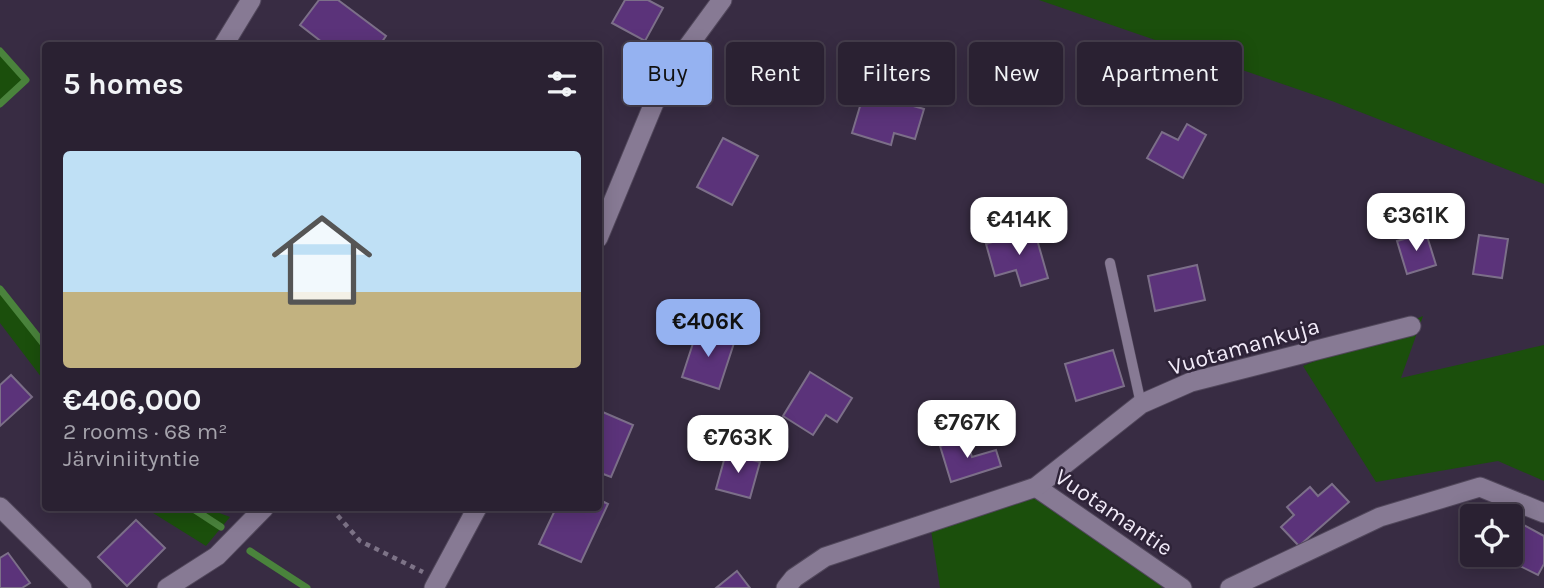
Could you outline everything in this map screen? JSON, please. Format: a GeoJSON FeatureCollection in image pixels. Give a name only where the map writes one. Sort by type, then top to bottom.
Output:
{"type":"FeatureCollection","features":[{"type":"Feature","properties":{"kind":"street"},"geometry":{"type":"LineString","coordinates":[[225,42],[251,0]]}},
{"type":"Feature","properties":{"kind":"street"},"geometry":{"type":"LineString","coordinates":[[602,228],[664,79],[722,0]]}},
{"type":"Feature","properties":{"kind":"street","name":"Vuotamankuja"},"geometry":{"type":"LineString","coordinates":[[1036,487],[1141,404],[1191,382],[1411,326]]}},
{"type":"Feature","properties":{"kind":"street","name":"Vuotamantie"},"geometry":{"type":"LineString","coordinates":[[786,588],[794,578],[825,557],[1036,487],[1182,588]]}},
{"type":"Feature","properties":{"kind":"street"},"geometry":{"type":"LineString","coordinates":[[1230,588],[1380,517],[1480,487],[1544,513]]}},
{"type":"Feature","properties":{"kind":"street"},"geometry":{"type":"LineString","coordinates":[[0,507],[82,588]]}},
{"type":"Feature","properties":{"kind":"street"},"geometry":{"type":"LineString","coordinates":[[167,588],[217,556],[261,511]]}},
{"type":"Feature","properties":{"kind":"street"},"geometry":{"type":"LineString","coordinates":[[437,584],[475,511]]}},
{"type":"Feature","properties":{"kind":"lane"},"geometry":{"type":"LineString","coordinates":[[1110,263],[1141,404]]}},
{"type":"Feature","properties":{"kind":"path"},"geometry":{"type":"LineString","coordinates":[[334,511],[360,541],[437,584]]}},
{"type":"Feature","properties":{"kind":"green space"},"geometry":{"type":"Polygon","coordinates":[[[1039,0],[1544,0],[1544,184],[1332,101],[1242,70],[1242,42],[1161,42],[1039,0]]]}},
{"type":"Feature","properties":{"kind":"green space"},"geometry":{"type":"Polygon","coordinates":[[[0,51],[26,80],[0,104],[0,51]]]}},
{"type":"Feature","properties":{"kind":"green space"},"geometry":{"type":"Polygon","coordinates":[[[0,289],[42,343],[42,378],[0,323],[0,289]]]}},
{"type":"Feature","properties":{"kind":"green space"},"geometry":{"type":"Polygon","coordinates":[[[1423,316],[1401,378],[1544,345],[1544,481],[1498,461],[1376,482],[1303,366],[1423,316]]]}},
{"type":"Feature","properties":{"kind":"green space"},"geometry":{"type":"Polygon","coordinates":[[[1028,493],[1185,581],[1159,588],[940,588],[931,530],[1028,493]]]}},
{"type":"Feature","properties":{"kind":"green space"},"geometry":{"type":"Polygon","coordinates":[[[150,511],[214,511],[230,517],[206,546],[150,511]]]}},
{"type":"Feature","properties":{"kind":"building"},"geometry":{"type":"Polygon","coordinates":[[[319,0],[338,0],[386,36],[382,42],[322,42],[300,25],[319,0]]]}},
{"type":"Feature","properties":{"kind":"building"},"geometry":{"type":"Polygon","coordinates":[[[625,0],[648,0],[663,8],[645,41],[612,23],[625,0]]]}},
{"type":"Feature","properties":{"kind":"building"},"geometry":{"type":"Polygon","coordinates":[[[860,105],[910,105],[924,109],[915,139],[894,133],[891,145],[852,133],[860,105]]]}},
{"type":"Feature","properties":{"kind":"building"},"geometry":{"type":"Polygon","coordinates":[[[1187,124],[1206,135],[1183,178],[1147,158],[1162,132],[1178,140],[1187,124]]]}},
{"type":"Feature","properties":{"kind":"building"},"geometry":{"type":"Polygon","coordinates":[[[723,138],[758,156],[732,205],[697,187],[723,138]]]}},
{"type":"Feature","properties":{"kind":"building"},"geometry":{"type":"Polygon","coordinates":[[[1034,229],[1048,278],[1021,286],[1016,270],[995,276],[986,244],[1034,229]]]}},
{"type":"Feature","properties":{"kind":"building"},"geometry":{"type":"Polygon","coordinates":[[[1426,233],[1436,265],[1407,274],[1397,241],[1426,233]]]}},
{"type":"Feature","properties":{"kind":"building"},"geometry":{"type":"Polygon","coordinates":[[[1479,235],[1508,239],[1502,278],[1473,274],[1479,235]]]}},
{"type":"Feature","properties":{"kind":"building"},"geometry":{"type":"Polygon","coordinates":[[[1197,265],[1205,300],[1155,311],[1148,276],[1197,265]]]}},
{"type":"Feature","properties":{"kind":"building"},"geometry":{"type":"Polygon","coordinates":[[[698,328],[735,340],[719,389],[682,377],[698,328]]]}},
{"type":"Feature","properties":{"kind":"building"},"geometry":{"type":"Polygon","coordinates":[[[1113,350],[1124,386],[1076,401],[1065,364],[1113,350]]]}},
{"type":"Feature","properties":{"kind":"building"},"geometry":{"type":"Polygon","coordinates":[[[810,372],[852,398],[837,422],[826,415],[813,435],[783,416],[810,372]]]}},
{"type":"Feature","properties":{"kind":"building"},"geometry":{"type":"Polygon","coordinates":[[[11,375],[32,397],[0,426],[0,385],[11,375]]]}},
{"type":"Feature","properties":{"kind":"building"},"geometry":{"type":"Polygon","coordinates":[[[602,412],[633,425],[611,477],[602,474],[602,412]]]}},
{"type":"Feature","properties":{"kind":"building"},"geometry":{"type":"Polygon","coordinates":[[[966,438],[972,457],[996,450],[1001,466],[951,482],[940,446],[966,438]]]}},
{"type":"Feature","properties":{"kind":"building"},"geometry":{"type":"Polygon","coordinates":[[[726,453],[760,462],[750,498],[716,489],[726,453]]]}},
{"type":"Feature","properties":{"kind":"building"},"geometry":{"type":"Polygon","coordinates":[[[1332,484],[1349,502],[1299,546],[1281,527],[1294,515],[1287,507],[1310,487],[1318,496],[1332,484]]]}},
{"type":"Feature","properties":{"kind":"building"},"geometry":{"type":"Polygon","coordinates":[[[602,501],[608,504],[581,562],[539,544],[555,511],[602,511],[602,501]]]}},
{"type":"Feature","properties":{"kind":"building"},"geometry":{"type":"Polygon","coordinates":[[[136,520],[165,548],[127,586],[98,557],[136,520]]]}},
{"type":"Feature","properties":{"kind":"building"},"geometry":{"type":"Polygon","coordinates":[[[1523,525],[1544,536],[1544,564],[1538,575],[1522,567],[1523,525]]]}},
{"type":"Feature","properties":{"kind":"building"},"geometry":{"type":"Polygon","coordinates":[[[8,553],[30,583],[22,588],[0,588],[0,558],[8,553]]]}},
{"type":"Feature","properties":{"kind":"building"},"geometry":{"type":"Polygon","coordinates":[[[737,571],[750,588],[716,588],[737,571]]]}},
{"type":"Feature","properties":{"kind":"waterway"},"geometry":{"type":"LineString","coordinates":[[0,51],[26,80],[0,104]]}},
{"type":"Feature","properties":{"kind":"waterway"},"geometry":{"type":"LineString","coordinates":[[0,289],[42,342]]}},
{"type":"Feature","properties":{"kind":"waterway"},"geometry":{"type":"LineString","coordinates":[[197,511],[221,527]]}},
{"type":"Feature","properties":{"kind":"waterway"},"geometry":{"type":"LineString","coordinates":[[250,551],[307,588]]}}]}
